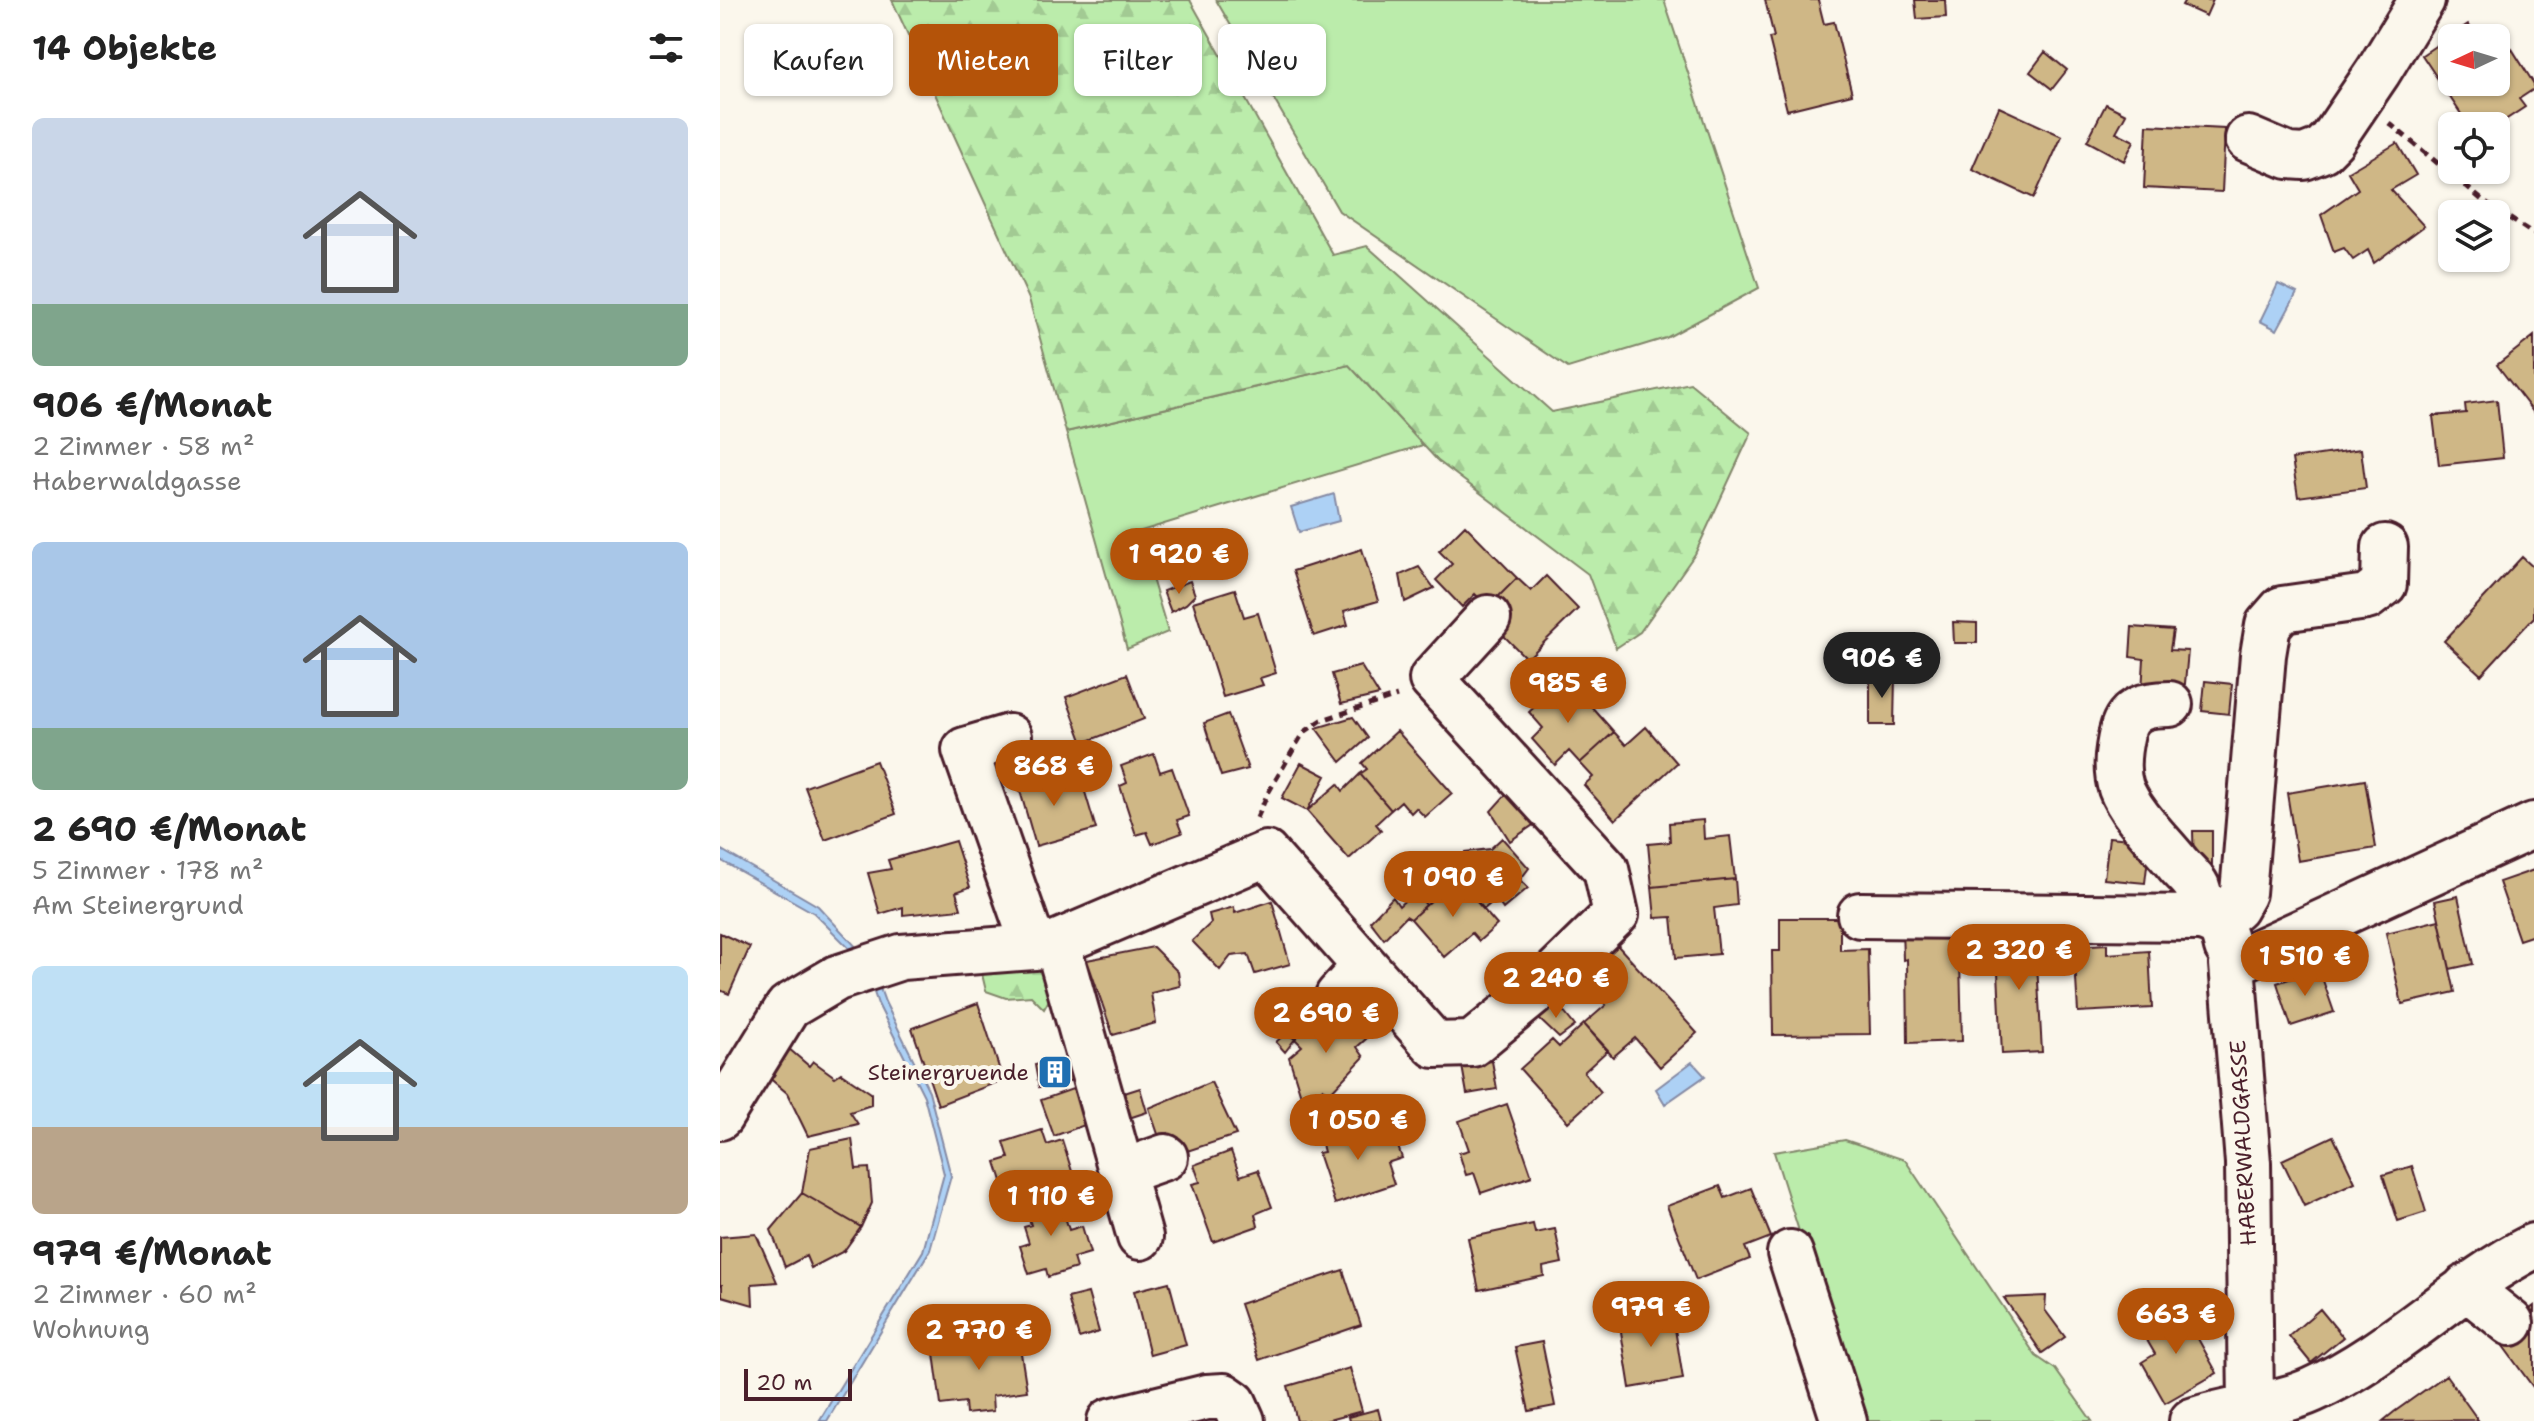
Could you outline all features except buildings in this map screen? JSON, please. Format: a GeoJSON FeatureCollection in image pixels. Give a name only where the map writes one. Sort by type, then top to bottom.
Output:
{"type":"FeatureCollection","features":[{"type":"Feature","properties":{"kind":"street"},"geometry":{"type":"LineString","coordinates":[[2248,139],[2288,156],[2304,157],[2322,150],[2360,98],[2422,0]]}},
{"type":"Feature","properties":{"kind":"street"},"geometry":{"type":"LineString","coordinates":[[1860,915],[2209,920],[2235,907],[2243,893],[2268,625],[2282,609],[2367,597],[2384,584],[2385,547]]}},
{"type":"Feature","properties":{"kind":"street"},"geometry":{"type":"LineString","coordinates":[[720,1117],[788,1007],[837,978],[901,957],[1046,945],[1266,854],[1352,981],[1435,1045],[1472,1044],[1540,988],[1616,914],[1606,869],[1432,679],[1488,618]]}},
{"type":"Feature","properties":{"kind":"street","name":"HABERWALDGASSE"},"geometry":{"type":"LineString","coordinates":[[2170,704],[2153,704],[2129,715],[2119,747],[2118,768],[2121,788],[2132,807],[2196,885],[2209,920],[2223,928],[2232,964],[2248,1163],[2252,1414]]}},
{"type":"Feature","properties":{"kind":"street"},"geometry":{"type":"LineString","coordinates":[[1009,737],[965,750],[1046,945],[1122,1172],[1140,1237]]}},
{"type":"Feature","properties":{"kind":"street"},"geometry":{"type":"LineString","coordinates":[[2232,964],[2534,825]]}},
{"type":"Feature","properties":{"kind":"street"},"geometry":{"type":"LineString","coordinates":[[1122,1172],[1165,1157]]}},
{"type":"Feature","properties":{"kind":"street"},"geometry":{"type":"LineString","coordinates":[[2192,1421],[2215,1412],[2252,1414],[2309,1392],[2355,1367],[2499,1264],[2534,1246]]}},
{"type":"Feature","properties":{"kind":"street"},"geometry":{"type":"LineString","coordinates":[[1790,1253],[1844,1421]]}},
{"type":"Feature","properties":{"kind":"street"},"geometry":{"type":"LineString","coordinates":[[2466,1287],[2511,1323]]}},
{"type":"Feature","properties":{"kind":"street"},"geometry":{"type":"LineString","coordinates":[[1110,1421],[1207,1397],[1224,1396],[1234,1403],[1242,1421]]}},
{"type":"Feature","properties":{"kind":"path"},"geometry":{"type":"LineString","coordinates":[[2360,98],[2487,204],[2534,234]]}},
{"type":"Feature","properties":{"kind":"path"},"geometry":{"type":"LineString","coordinates":[[1268,793],[1303,733],[1322,720],[1387,700]]}},
{"type":"Feature","properties":{"kind":"green space"},"geometry":{"type":"Polygon","coordinates":[[[892,0],[1190,0],[1218,50],[1218,96],[1244,96],[1333,255],[1367,246],[1552,412],[1690,383],[1751,433],[1695,554],[1640,632],[1616,648],[1588,574],[1438,461],[1349,365],[1066,432],[1029,299],[936,96],[1058,96],[1058,24],[909,24],[909,37],[892,0]]]}},
{"type":"Feature","properties":{"kind":"green space"},"geometry":{"type":"Polygon","coordinates":[[[1216,0],[1664,0],[1759,288],[1666,338],[1568,368],[1339,211],[1272,96],[1326,96],[1326,24],[1230,24],[1216,0]]]}},
{"type":"Feature","properties":{"kind":"green space"},"geometry":{"type":"Polygon","coordinates":[[[1349,365],[1423,445],[1138,532],[1168,632],[1127,649],[1066,432],[1349,365]]]}},
{"type":"Feature","properties":{"kind":"green space"},"geometry":{"type":"Polygon","coordinates":[[[1026,956],[1048,975],[1054,991],[1044,1009],[1031,996],[1006,998],[986,991],[981,970],[1026,956]]]}},
{"type":"Feature","properties":{"kind":"green space"},"geometry":{"type":"Polygon","coordinates":[[[1845,1140],[1905,1160],[2036,1356],[2055,1369],[2092,1421],[1859,1421],[1774,1152],[1845,1140]]]}},
{"type":"Feature","properties":{"kind":"water"},"geometry":{"type":"Polygon","coordinates":[[[2278,284],[2297,293],[2277,330],[2260,321],[2278,284]]]}},
{"type":"Feature","properties":{"kind":"water"},"geometry":{"type":"Polygon","coordinates":[[[1334,494],[1339,521],[1299,532],[1291,507],[1334,494]]]}},
{"type":"Feature","properties":{"kind":"water"},"geometry":{"type":"Polygon","coordinates":[[[720,849],[818,906],[860,951],[877,980],[929,1091],[951,1176],[930,1250],[827,1421],[819,1421],[923,1251],[944,1174],[924,1096],[878,1004],[869,978],[853,952],[814,913],[720,860],[720,849]]]}},
{"type":"Feature","properties":{"kind":"water"},"geometry":{"type":"Polygon","coordinates":[[[1692,1062],[1705,1076],[1665,1104],[1656,1089],[1692,1062]]]}},
{"type":"Feature","properties":{"kind":"place","name":"Steinergruende"},"geometry":{"type":"Point","coordinates":[1055,1072]}}]}
